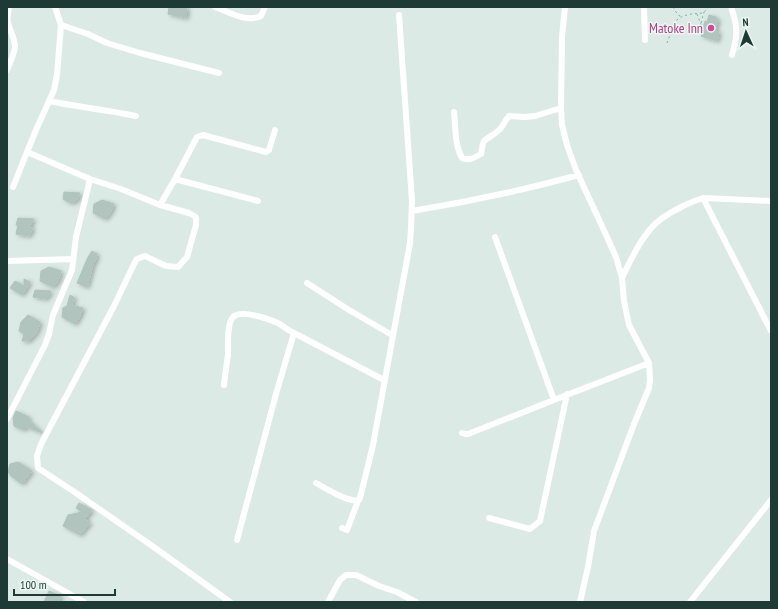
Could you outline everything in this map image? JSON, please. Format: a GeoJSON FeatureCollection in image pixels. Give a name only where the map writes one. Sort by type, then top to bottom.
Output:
{"type":"FeatureCollection","features":[{"type":"Feature","properties":{"kind":"street"},"geometry":{"type":"LineString","coordinates":[[7,70],[13,58],[15,46],[8,24],[9,7]]}},
{"type":"Feature","properties":{"kind":"street"},"geometry":{"type":"LineString","coordinates":[[13,187],[54,90],[57,76],[61,25],[54,7]]}},
{"type":"Feature","properties":{"kind":"street"},"geometry":{"type":"LineString","coordinates":[[215,7],[243,18],[251,19],[261,16],[265,7]]}},
{"type":"Feature","properties":{"kind":"street"},"geometry":{"type":"LineString","coordinates":[[565,7],[562,37],[561,108],[564,135],[579,175],[616,257],[622,278],[624,301],[629,325],[649,363],[650,380],[649,388],[594,531],[580,602]]}},
{"type":"Feature","properties":{"kind":"street"},"geometry":{"type":"LineString","coordinates":[[644,7],[644,40]]}},
{"type":"Feature","properties":{"kind":"street"},"geometry":{"type":"LineString","coordinates":[[731,7],[736,20],[737,33],[737,41],[732,55]]}},
{"type":"Feature","properties":{"kind":"street"},"geometry":{"type":"LineString","coordinates":[[342,528],[347,530],[358,501],[362,495],[410,243],[412,211],[399,14]]}},
{"type":"Feature","properties":{"kind":"street"},"geometry":{"type":"LineString","coordinates":[[61,25],[88,34],[107,43],[219,73]]}},
{"type":"Feature","properties":{"kind":"street"},"geometry":{"type":"LineString","coordinates":[[49,100],[79,107],[136,116]]}},
{"type":"Feature","properties":{"kind":"street"},"geometry":{"type":"LineString","coordinates":[[454,112],[457,147],[459,153],[462,158],[472,159],[480,154],[484,142],[496,134],[509,116],[535,116],[561,108]]}},
{"type":"Feature","properties":{"kind":"street"},"geometry":{"type":"LineString","coordinates":[[160,205],[197,137],[200,135],[266,152],[269,150],[275,130]]}},
{"type":"Feature","properties":{"kind":"street"},"geometry":{"type":"LineString","coordinates":[[27,152],[90,179],[121,189],[160,205],[184,211],[196,217],[196,225],[187,256],[178,267],[166,266],[145,256],[137,259],[135,262],[41,444],[37,456],[38,468],[158,550],[230,602]]}},
{"type":"Feature","properties":{"kind":"street"},"geometry":{"type":"LineString","coordinates":[[412,211],[447,206],[579,175]]}},
{"type":"Feature","properties":{"kind":"street"},"geometry":{"type":"LineString","coordinates":[[7,419],[48,337],[53,315],[72,270],[76,237],[90,179]]}},
{"type":"Feature","properties":{"kind":"street"},"geometry":{"type":"LineString","coordinates":[[175,179],[258,201]]}},
{"type":"Feature","properties":{"kind":"street"},"geometry":{"type":"LineString","coordinates":[[622,278],[640,244],[661,219],[694,201],[703,198],[771,201]]}},
{"type":"Feature","properties":{"kind":"street"},"geometry":{"type":"LineString","coordinates":[[703,198],[771,331]]}},
{"type":"Feature","properties":{"kind":"street"},"geometry":{"type":"LineString","coordinates":[[495,237],[554,400]]}},
{"type":"Feature","properties":{"kind":"street"},"geometry":{"type":"LineString","coordinates":[[7,261],[73,259]]}},
{"type":"Feature","properties":{"kind":"street"},"geometry":{"type":"LineString","coordinates":[[307,283],[392,335]]}},
{"type":"Feature","properties":{"kind":"street"},"geometry":{"type":"LineString","coordinates":[[224,385],[228,355],[229,328],[234,316],[241,314],[264,318],[278,323],[294,333],[384,380]]}},
{"type":"Feature","properties":{"kind":"street"},"geometry":{"type":"LineString","coordinates":[[237,540],[294,333]]}},
{"type":"Feature","properties":{"kind":"street"},"geometry":{"type":"LineString","coordinates":[[462,433],[468,434],[649,363]]}},
{"type":"Feature","properties":{"kind":"street"},"geometry":{"type":"LineString","coordinates":[[489,518],[530,529],[540,521],[567,394]]}},
{"type":"Feature","properties":{"kind":"street"},"geometry":{"type":"LineString","coordinates":[[316,483],[337,494],[354,501],[358,501]]}},
{"type":"Feature","properties":{"kind":"street"},"geometry":{"type":"LineString","coordinates":[[690,602],[771,500]]}},
{"type":"Feature","properties":{"kind":"street"},"geometry":{"type":"LineString","coordinates":[[7,559],[84,602]]}},
{"type":"Feature","properties":{"kind":"street"},"geometry":{"type":"LineString","coordinates":[[328,602],[340,580],[346,575],[356,575],[378,586],[397,592],[416,602]]}},
{"type":"Feature","properties":{"kind":"path"},"geometry":{"type":"LineString","coordinates":[[673,7],[678,15],[682,17]]}},
{"type":"Feature","properties":{"kind":"path"},"geometry":{"type":"LineString","coordinates":[[701,23],[705,12],[709,7]]}},
{"type":"Feature","properties":{"kind":"path"},"geometry":{"type":"LineString","coordinates":[[667,42],[675,21],[682,17],[705,12]]}},
{"type":"Feature","properties":{"kind":"path"},"geometry":{"type":"LineString","coordinates":[[697,13],[702,27]]}},
{"type":"Feature","properties":{"kind":"building"},"geometry":{"type":"Polygon","coordinates":[[[169,7],[187,7],[186,18],[168,14],[169,7]]]}},
{"type":"Feature","properties":{"kind":"building"},"geometry":{"type":"Polygon","coordinates":[[[709,15],[716,17],[718,20],[715,31],[719,32],[717,41],[701,36],[705,21],[707,22],[709,15]]]}},
{"type":"Feature","properties":{"kind":"building"},"geometry":{"type":"Polygon","coordinates":[[[64,192],[80,193],[76,201],[70,203],[63,199],[64,192]]]}},
{"type":"Feature","properties":{"kind":"building"},"geometry":{"type":"Polygon","coordinates":[[[102,200],[114,204],[110,213],[105,219],[93,213],[94,204],[102,200]]]}},
{"type":"Feature","properties":{"kind":"building"},"geometry":{"type":"Polygon","coordinates":[[[18,218],[34,219],[29,228],[33,228],[29,236],[16,234],[18,218]]]}},
{"type":"Feature","properties":{"kind":"building"},"geometry":{"type":"Polygon","coordinates":[[[92,251],[97,254],[87,287],[77,283],[92,251]]]}},
{"type":"Feature","properties":{"kind":"building"},"geometry":{"type":"Polygon","coordinates":[[[49,267],[61,271],[58,281],[53,287],[40,281],[41,271],[49,267]]]}},
{"type":"Feature","properties":{"kind":"building"},"geometry":{"type":"Polygon","coordinates":[[[24,279],[30,282],[22,295],[10,288],[15,281],[24,286],[24,279]]]}},
{"type":"Feature","properties":{"kind":"building"},"geometry":{"type":"Polygon","coordinates":[[[35,290],[51,291],[46,299],[33,297],[35,290]]]}},
{"type":"Feature","properties":{"kind":"building"},"geometry":{"type":"Polygon","coordinates":[[[70,295],[75,298],[71,305],[83,308],[75,324],[62,317],[63,308],[67,306],[70,295]]]}},
{"type":"Feature","properties":{"kind":"building"},"geometry":{"type":"Polygon","coordinates":[[[28,315],[40,322],[37,332],[29,341],[22,341],[24,334],[19,331],[21,322],[28,315]]]}},
{"type":"Feature","properties":{"kind":"building"},"geometry":{"type":"Polygon","coordinates":[[[16,411],[29,417],[28,420],[42,433],[25,426],[24,430],[14,426],[13,418],[16,411]]]}},
{"type":"Feature","properties":{"kind":"building"},"geometry":{"type":"Polygon","coordinates":[[[18,462],[32,471],[22,484],[8,472],[10,464],[18,462]]]}},
{"type":"Feature","properties":{"kind":"building"},"geometry":{"type":"Polygon","coordinates":[[[79,503],[92,510],[85,519],[90,523],[80,535],[63,526],[68,515],[82,512],[76,508],[79,503]]]}},
{"type":"Feature","properties":{"kind":"building"},"geometry":{"type":"Polygon","coordinates":[[[49,591],[61,596],[58,602],[44,602],[49,591]]]}},
{"type":"Feature","properties":{"kind":"place","name":"Matoke Inn"},"geometry":{"type":"Point","coordinates":[711,28]}}]}
